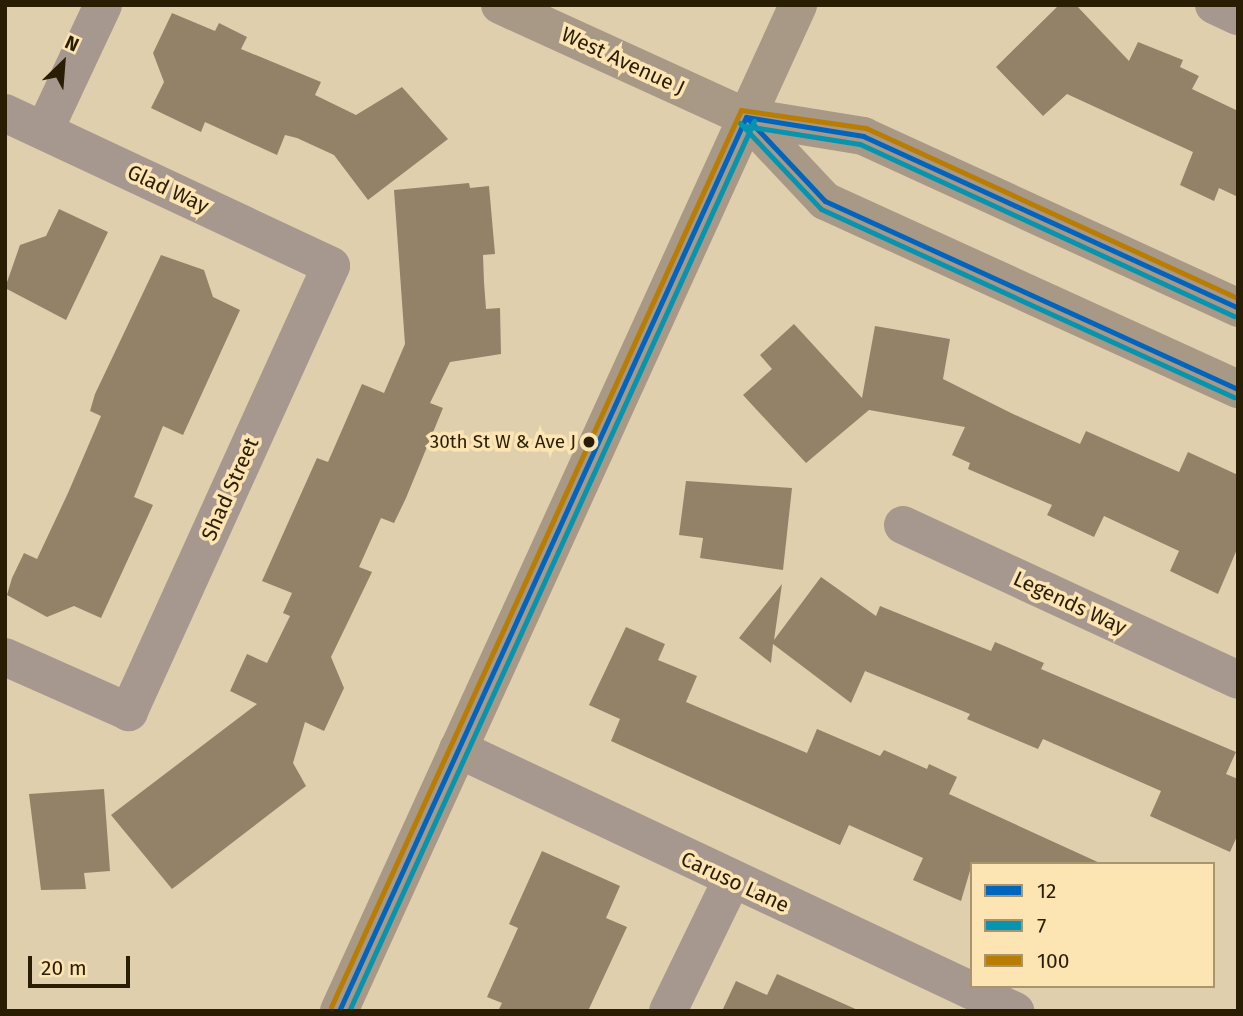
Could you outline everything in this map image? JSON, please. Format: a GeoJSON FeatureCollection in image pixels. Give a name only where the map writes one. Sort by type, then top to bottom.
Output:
{"type":"FeatureCollection","features":[{"type":"Feature","properties":{"kind":"main road","name":"West Avenue J"},"geometry":{"type":"LineString","coordinates":[[500,5],[746,117],[863,136],[1238,308]]}},
{"type":"Feature","properties":{"kind":"main road"},"geometry":{"type":"LineString","coordinates":[[339,1011],[798,5]]}},
{"type":"Feature","properties":{"kind":"main road","name":"West Avenue J"},"geometry":{"type":"LineString","coordinates":[[746,117],[825,201],[1238,388]]}},
{"type":"Feature","properties":{"kind":"street"},"geometry":{"type":"LineString","coordinates":[[44,131],[103,5]]}},
{"type":"Feature","properties":{"kind":"street"},"geometry":{"type":"LineString","coordinates":[[1214,5],[1238,16]]}},
{"type":"Feature","properties":{"kind":"street","name":"Glad Way"},"geometry":{"type":"LineString","coordinates":[[5,113],[331,266]]}},
{"type":"Feature","properties":{"kind":"street","name":"Shad Street"},"geometry":{"type":"LineString","coordinates":[[5,657],[129,712],[331,266]]}},
{"type":"Feature","properties":{"kind":"street","name":"Legends Way"},"geometry":{"type":"LineString","coordinates":[[903,525],[1238,680]]}},
{"type":"Feature","properties":{"kind":"street","name":"Caruso Lane"},"geometry":{"type":"LineString","coordinates":[[458,749],[731,881],[1015,1011]]}},
{"type":"Feature","properties":{"kind":"street"},"geometry":{"type":"LineString","coordinates":[[667,1011],[731,881]]}},
{"type":"Feature","properties":{"kind":"building"},"geometry":{"type":"Polygon","coordinates":[[[1059,5],[1076,5],[1129,61],[1138,42],[1183,60],[1180,67],[1199,76],[1192,89],[1238,111],[1238,197],[1219,188],[1214,201],[1180,185],[1193,152],[1067,94],[1043,116],[996,67],[1059,5]]]}},
{"type":"Feature","properties":{"kind":"building"},"geometry":{"type":"Polygon","coordinates":[[[172,13],[215,31],[219,23],[247,37],[241,49],[321,82],[315,95],[356,115],[402,87],[448,139],[368,200],[334,155],[297,138],[285,135],[277,155],[205,122],[201,132],[151,108],[164,82],[153,53],[172,13]]]}},
{"type":"Feature","properties":{"kind":"building"},"geometry":{"type":"Polygon","coordinates":[[[469,183],[470,188],[489,186],[495,254],[483,255],[484,282],[486,309],[500,308],[501,354],[450,362],[430,403],[443,408],[394,523],[381,518],[359,567],[372,572],[331,657],[344,688],[324,731],[305,722],[293,763],[306,786],[172,889],[111,815],[257,704],[230,691],[247,654],[267,663],[290,616],[283,613],[292,593],[262,581],[317,458],[328,462],[362,384],[384,393],[405,344],[394,190],[469,183]]]}},
{"type":"Feature","properties":{"kind":"building"},"geometry":{"type":"Polygon","coordinates":[[[59,209],[108,232],[66,320],[5,288],[20,245],[46,236],[59,209]]]}},
{"type":"Feature","properties":{"kind":"building"},"geometry":{"type":"Polygon","coordinates":[[[161,255],[204,270],[213,297],[240,310],[183,435],[163,426],[134,497],[153,505],[101,618],[74,606],[47,617],[7,595],[12,578],[24,553],[37,559],[68,493],[101,416],[90,411],[95,394],[161,255]]]}},
{"type":"Feature","properties":{"kind":"building"},"geometry":{"type":"Polygon","coordinates":[[[794,324],[862,398],[875,326],[950,339],[943,379],[1011,413],[1080,444],[1086,431],[1179,472],[1188,452],[1238,475],[1238,547],[1218,594],[1170,571],[1179,551],[1104,516],[1094,537],[1047,515],[1052,505],[968,469],[970,463],[952,455],[965,427],[869,410],[806,463],[743,395],[772,369],[760,355],[794,324]]]}},
{"type":"Feature","properties":{"kind":"building"},"geometry":{"type":"Polygon","coordinates":[[[686,481],[792,488],[783,570],[700,558],[703,538],[679,535],[686,481]]]}},
{"type":"Feature","properties":{"kind":"building"},"geometry":{"type":"Polygon","coordinates":[[[821,577],[876,616],[880,606],[991,651],[995,642],[1044,663],[1041,669],[1236,752],[1226,774],[1238,779],[1238,834],[1230,852],[1150,816],[1161,791],[1043,739],[1038,749],[967,719],[970,714],[865,671],[851,703],[773,644],[771,663],[739,638],[782,584],[774,640],[821,577]]]}},
{"type":"Feature","properties":{"kind":"building"},"geometry":{"type":"Polygon","coordinates":[[[626,627],[665,644],[658,660],[697,676],[686,702],[807,753],[817,729],[880,756],[884,750],[927,769],[929,764],[957,777],[949,794],[1098,862],[970,862],[961,901],[913,880],[923,858],[849,825],[840,845],[611,741],[620,719],[589,705],[626,627]]]}},
{"type":"Feature","properties":{"kind":"building"},"geometry":{"type":"Polygon","coordinates":[[[104,789],[110,871],[84,873],[86,889],[41,890],[29,794],[104,789]]]}},
{"type":"Feature","properties":{"kind":"building"},"geometry":{"type":"Polygon","coordinates":[[[542,851],[620,886],[606,918],[627,927],[588,1011],[498,1011],[502,1003],[487,997],[518,928],[509,924],[542,851]]]}},
{"type":"Feature","properties":{"kind":"building"},"geometry":{"type":"Polygon","coordinates":[[[777,974],[860,1011],[722,1011],[736,981],[767,995],[777,974]]]}},
{"type":"Feature","properties":{"kind":"transit line","name":"100"},"geometry":{"type":"LineString","coordinates":[[331,1007],[741,110],[866,128],[1238,298]]}},
{"type":"Feature","properties":{"kind":"transit line","name":"12"},"geometry":{"type":"LineString","coordinates":[[746,117],[825,201],[1238,389]]}},
{"type":"Feature","properties":{"kind":"transit line","name":"12"},"geometry":{"type":"LineString","coordinates":[[746,117],[863,136],[1238,308]]}},
{"type":"Feature","properties":{"kind":"transit line","name":"12"},"geometry":{"type":"LineString","coordinates":[[339,1011],[746,117]]}},
{"type":"Feature","properties":{"kind":"transit line","name":"7"},"geometry":{"type":"LineString","coordinates":[[349,1011],[754,121]]}},
{"type":"Feature","properties":{"kind":"transit line","name":"7"},"geometry":{"type":"LineString","coordinates":[[740,123],[821,209],[1234,397]]}},
{"type":"Feature","properties":{"kind":"transit line","name":"7"},"geometry":{"type":"LineString","coordinates":[[745,126],[860,144],[1234,316]]}},
{"type":"Feature","properties":{"kind":"place","name":"30th St W & Ave J"},"geometry":{"type":"Point","coordinates":[589,442]}}]}
